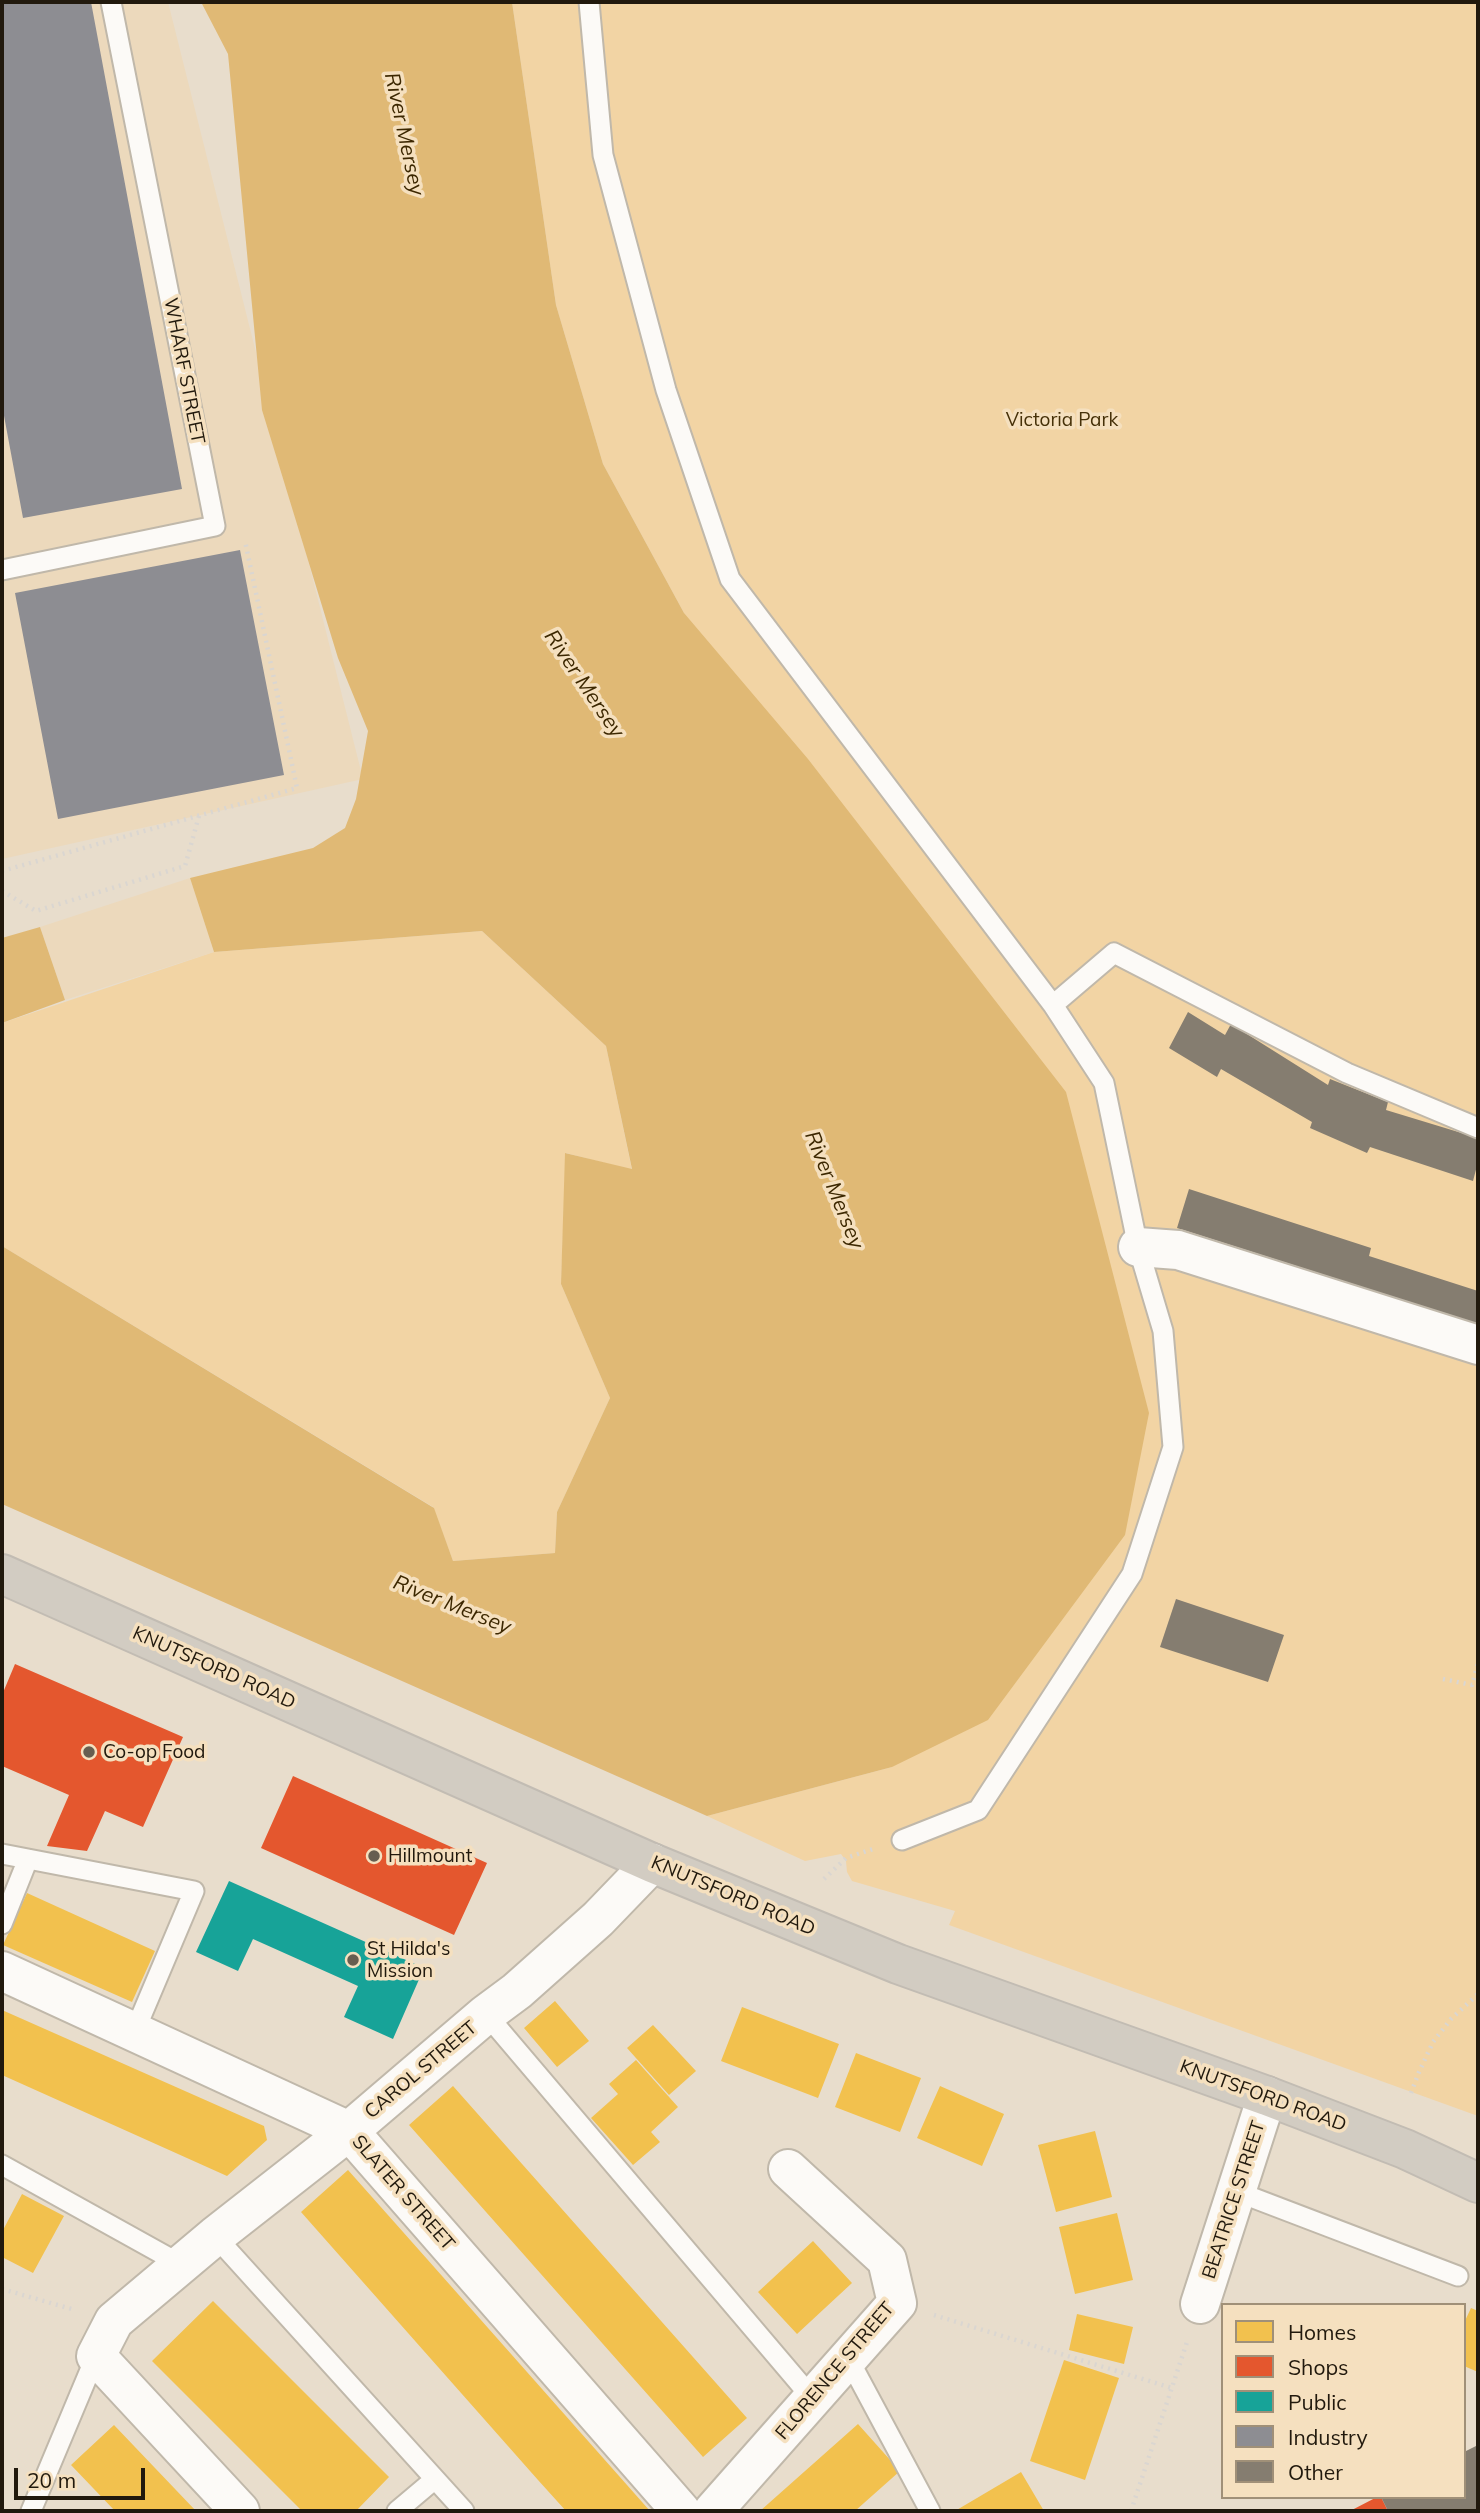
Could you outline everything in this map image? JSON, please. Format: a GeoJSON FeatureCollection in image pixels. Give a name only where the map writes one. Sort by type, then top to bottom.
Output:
{"type":"FeatureCollection","features":[{"type":"Feature","properties":{"kind":"highway","name":"KNUTSFORD ROAD"},"geometry":{"type":"LineString","coordinates":[[2,1574],[652,1863],[898,1964],[1267,2096],[1405,2149],[1478,2183]]}},
{"type":"Feature","properties":{"kind":"street"},"geometry":{"type":"LineString","coordinates":[[1138,1247],[1178,1250],[1478,1345]]}},
{"type":"Feature","properties":{"kind":"street","name":"CAROL STREET"},"geometry":{"type":"LineString","coordinates":[[96,2356],[114,2321],[215,2235],[348,2132],[486,2014],[517,1991],[598,1919],[652,1863]]}},
{"type":"Feature","properties":{"kind":"street","name":"SLATER STREET"},"geometry":{"type":"LineString","coordinates":[[2,1971],[348,2132],[681,2511]]}},
{"type":"Feature","properties":{"kind":"street","name":"BEATRICE STREET"},"geometry":{"type":"LineString","coordinates":[[1200,2304],[1267,2096]]}},
{"type":"Feature","properties":{"kind":"street","name":"FLORENCE STREET"},"geometry":{"type":"LineString","coordinates":[[713,2511],[897,2303],[887,2260],[788,2169]]}},
{"type":"Feature","properties":{"kind":"street"},"geometry":{"type":"LineString","coordinates":[[96,2356],[240,2511]]}},
{"type":"Feature","properties":{"kind":"lane","name":"WHARF STREET"},"geometry":{"type":"LineString","coordinates":[[2,570],[215,526],[111,2]]}},
{"type":"Feature","properties":{"kind":"lane"},"geometry":{"type":"LineString","coordinates":[[589,2],[603,155],[666,390],[730,579],[1053,1005],[1104,1083],[1138,1247],[1163,1331],[1173,1447],[1132,1574],[978,1810],[902,1840]]}},
{"type":"Feature","properties":{"kind":"lane"},"geometry":{"type":"LineString","coordinates":[[1053,1005],[1114,953],[1347,1073],[1478,1128]]}},
{"type":"Feature","properties":{"kind":"lane"},"geometry":{"type":"LineString","coordinates":[[2,1854],[194,1891],[134,2033]]}},
{"type":"Feature","properties":{"kind":"lane"},"geometry":{"type":"LineString","coordinates":[[2,1924],[28,1859]]}},
{"type":"Feature","properties":{"kind":"lane"},"geometry":{"type":"LineString","coordinates":[[486,2014],[813,2399]]}},
{"type":"Feature","properties":{"kind":"lane"},"geometry":{"type":"LineString","coordinates":[[2,2165],[181,2265]]}},
{"type":"Feature","properties":{"kind":"lane"},"geometry":{"type":"LineString","coordinates":[[1238,2192],[1458,2276]]}},
{"type":"Feature","properties":{"kind":"lane"},"geometry":{"type":"LineString","coordinates":[[215,2235],[464,2511]]}},
{"type":"Feature","properties":{"kind":"lane"},"geometry":{"type":"LineString","coordinates":[[31,2511],[96,2356]]}},
{"type":"Feature","properties":{"kind":"lane"},"geometry":{"type":"LineString","coordinates":[[848,2358],[930,2511]]}},
{"type":"Feature","properties":{"kind":"lane"},"geometry":{"type":"LineString","coordinates":[[397,2511],[435,2479]]}},
{"type":"Feature","properties":{"kind":"path"},"geometry":{"type":"LineString","coordinates":[[2,891],[36,911],[185,866],[199,816]]}},
{"type":"Feature","properties":{"kind":"path"},"geometry":{"type":"LineString","coordinates":[[1443,1679],[1472,1685],[1478,1663]]}},
{"type":"Feature","properties":{"kind":"path"},"geometry":{"type":"LineString","coordinates":[[824,1879],[846,1858],[872,1850]]}},
{"type":"Feature","properties":{"kind":"path"},"geometry":{"type":"LineString","coordinates":[[1411,2093],[1433,2042],[1451,2019],[1478,1994]]}},
{"type":"Feature","properties":{"kind":"path"},"geometry":{"type":"LineString","coordinates":[[2,2289],[114,2321]]}},
{"type":"Feature","properties":{"kind":"path"},"geometry":{"type":"LineString","coordinates":[[897,2303],[1172,2388]]}},
{"type":"Feature","properties":{"kind":"path"},"geometry":{"type":"LineString","coordinates":[[1131,2511],[1200,2304]]}},
{"type":"Feature","properties":{"kind":"shaded area"},"geometry":{"type":"Polygon","coordinates":[[[2,2],[168,2],[363,779],[2,859],[2,2]]]}},
{"type":"Feature","properties":{"kind":"shaded area"},"geometry":{"type":"Polygon","coordinates":[[[190,878],[214,952],[65,1000],[40,927],[190,878]]]}},
{"type":"Feature","properties":{"kind":"green space","name":"Victoria Park"},"geometry":{"type":"Polygon","coordinates":[[[512,2],[1478,2],[1478,2116],[949,1925],[955,1911],[852,1881],[841,1854],[805,1861],[707,1816],[892,1767],[684,613],[603,464],[556,305],[512,2]]]}},
{"type":"Feature","properties":{"kind":"green space"},"geometry":{"type":"Polygon","coordinates":[[[482,931],[606,1046],[632,1170],[566,1153],[561,1284],[610,1398],[557,1512],[555,1553],[453,1561],[433,1507],[2,1246],[2,1023],[214,952],[482,931]]]}},
{"type":"Feature","properties":{"kind":"water","name":"River Mersey"},"geometry":{"type":"Polygon","coordinates":[[[201,2],[512,2],[556,305],[603,464],[684,613],[808,759],[1066,1092],[1149,1413],[1125,1535],[988,1720],[892,1767],[707,1816],[2,1504],[2,1246],[434,1508],[453,1561],[555,1553],[557,1512],[610,1398],[561,1284],[565,1153],[632,1169],[606,1046],[482,931],[214,952],[190,878],[313,848],[345,828],[356,799],[368,731],[338,658],[262,410],[228,54],[201,2]]]}},
{"type":"Feature","properties":{"kind":"water"},"geometry":{"type":"Polygon","coordinates":[[[40,927],[65,1000],[2,1023],[2,938],[40,927]]]}},
{"type":"Feature","properties":{"kind":"building: Homes"},"geometry":{"type":"Polygon","coordinates":[[[27,1893],[155,1951],[132,2002],[3,1945],[27,1893]]]}},
{"type":"Feature","properties":{"kind":"building: Homes"},"geometry":{"type":"Polygon","coordinates":[[[555,2001],[589,2041],[557,2067],[524,2028],[555,2001]]]}},
{"type":"Feature","properties":{"kind":"building: Homes"},"geometry":{"type":"Polygon","coordinates":[[[742,2007],[839,2044],[818,2098],[721,2061],[742,2007]]]}},
{"type":"Feature","properties":{"kind":"building: Homes"},"geometry":{"type":"Polygon","coordinates":[[[2,2010],[264,2126],[267,2140],[227,2176],[2,2075],[2,2010]]]}},
{"type":"Feature","properties":{"kind":"building: Homes"},"geometry":{"type":"Polygon","coordinates":[[[653,2025],[696,2071],[669,2095],[627,2048],[653,2025]]]}},
{"type":"Feature","properties":{"kind":"building: Homes"},"geometry":{"type":"Polygon","coordinates":[[[856,2053],[921,2078],[900,2132],[835,2107],[856,2053]]]}},
{"type":"Feature","properties":{"kind":"building: Homes"},"geometry":{"type":"Polygon","coordinates":[[[636,2060],[678,2107],[651,2132],[660,2142],[633,2165],[591,2118],[618,2094],[609,2084],[636,2060]]]}},
{"type":"Feature","properties":{"kind":"building: Homes"},"geometry":{"type":"Polygon","coordinates":[[[453,2086],[747,2418],[703,2457],[409,2125],[453,2086]]]}},
{"type":"Feature","properties":{"kind":"building: Homes"},"geometry":{"type":"Polygon","coordinates":[[[940,2086],[1004,2114],[982,2166],[917,2138],[940,2086]]]}},
{"type":"Feature","properties":{"kind":"building: Homes"},"geometry":{"type":"Polygon","coordinates":[[[1095,2131],[1112,2197],[1056,2212],[1038,2145],[1095,2131]]]}},
{"type":"Feature","properties":{"kind":"building: Homes"},"geometry":{"type":"Polygon","coordinates":[[[348,2170],[650,2511],[566,2511],[538,2480],[301,2212],[348,2170]]]}},
{"type":"Feature","properties":{"kind":"building: Homes"},"geometry":{"type":"Polygon","coordinates":[[[22,2194],[64,2216],[33,2273],[2,2257],[2,2232],[22,2194]]]}},
{"type":"Feature","properties":{"kind":"building: Homes"},"geometry":{"type":"Polygon","coordinates":[[[1117,2213],[1133,2280],[1075,2294],[1059,2227],[1117,2213]]]}},
{"type":"Feature","properties":{"kind":"building: Homes"},"geometry":{"type":"Polygon","coordinates":[[[813,2241],[852,2283],[797,2334],[758,2292],[813,2241]]]}},
{"type":"Feature","properties":{"kind":"building: Homes"},"geometry":{"type":"Polygon","coordinates":[[[213,2301],[389,2477],[356,2511],[302,2511],[152,2361],[213,2301]]]}},
{"type":"Feature","properties":{"kind":"building: Homes"},"geometry":{"type":"Polygon","coordinates":[[[1471,2308],[1478,2311],[1478,2372],[1466,2367],[1466,2319],[1471,2308]]]}},
{"type":"Feature","properties":{"kind":"building: Homes"},"geometry":{"type":"Polygon","coordinates":[[[1077,2314],[1133,2327],[1124,2364],[1069,2350],[1077,2314]]]}},
{"type":"Feature","properties":{"kind":"building: Homes"},"geometry":{"type":"Polygon","coordinates":[[[1064,2360],[1119,2378],[1085,2480],[1030,2461],[1064,2360]]]}},
{"type":"Feature","properties":{"kind":"building: Homes"},"geometry":{"type":"Polygon","coordinates":[[[858,2424],[900,2471],[855,2511],[760,2511],[858,2424]]]}},
{"type":"Feature","properties":{"kind":"building: Homes"},"geometry":{"type":"Polygon","coordinates":[[[114,2425],[196,2511],[115,2511],[71,2465],[114,2425]]]}},
{"type":"Feature","properties":{"kind":"building: Homes"},"geometry":{"type":"Polygon","coordinates":[[[1021,2472],[1044,2511],[955,2511],[1021,2472]]]}},
{"type":"Feature","properties":{"kind":"building: Shops","name":"Co-op Food"},"geometry":{"type":"Polygon","coordinates":[[[15,1664],[183,1737],[143,1827],[105,1811],[87,1851],[47,1846],[69,1795],[2,1766],[2,1695],[15,1664]]]}},
{"type":"Feature","properties":{"kind":"building: Shops","name":"Hillmount"},"geometry":{"type":"Polygon","coordinates":[[[293,1776],[487,1863],[454,1935],[261,1848],[293,1776]]]}},
{"type":"Feature","properties":{"kind":"building: Shops"},"geometry":{"type":"Polygon","coordinates":[[[1373,2499],[1382,2499],[1388,2511],[1350,2511],[1373,2499]]]}},
{"type":"Feature","properties":{"kind":"building: Public","name":"St Hilda's Mission"},"geometry":{"type":"Polygon","coordinates":[[[229,1881],[424,1968],[393,2039],[344,2017],[358,1986],[253,1939],[238,1971],[196,1952],[229,1881]]]}},
{"type":"Feature","properties":{"kind":"building: Industry"},"geometry":{"type":"Polygon","coordinates":[[[2,2],[91,2],[182,489],[23,518],[2,405],[2,2]]]}},
{"type":"Feature","properties":{"kind":"building: Industry"},"geometry":{"type":"Polygon","coordinates":[[[240,550],[284,775],[58,819],[15,593],[240,550]]]}},
{"type":"Feature","properties":{"kind":"building: Other"},"geometry":{"type":"Polygon","coordinates":[[[1188,1012],[1225,1035],[1231,1024],[1328,1085],[1330,1079],[1388,1102],[1386,1110],[1478,1138],[1478,1162],[1473,1181],[1370,1147],[1367,1153],[1310,1128],[1312,1122],[1221,1069],[1217,1077],[1169,1048],[1188,1012]]]}},
{"type":"Feature","properties":{"kind":"building: Other"},"geometry":{"type":"Polygon","coordinates":[[[1189,1189],[1371,1248],[1369,1256],[1478,1291],[1478,1324],[1177,1228],[1189,1189]]]}},
{"type":"Feature","properties":{"kind":"building: Other"},"geometry":{"type":"Polygon","coordinates":[[[1176,1599],[1284,1635],[1268,1682],[1160,1647],[1176,1599]]]}},
{"type":"Feature","properties":{"kind":"building: Other"},"geometry":{"type":"Polygon","coordinates":[[[1478,2445],[1478,2511],[1388,2511],[1382,2499],[1466,2499],[1466,2451],[1478,2445]]]}},
{"type":"Feature","properties":{"kind":"place","name":"Co-op Food"},"geometry":{"type":"Point","coordinates":[89,1752]}},
{"type":"Feature","properties":{"kind":"place","name":"Hillmount"},"geometry":{"type":"Point","coordinates":[374,1856]}},
{"type":"Feature","properties":{"kind":"place","name":"St Hilda's Mission"},"geometry":{"type":"Point","coordinates":[353,1960]}}]}
